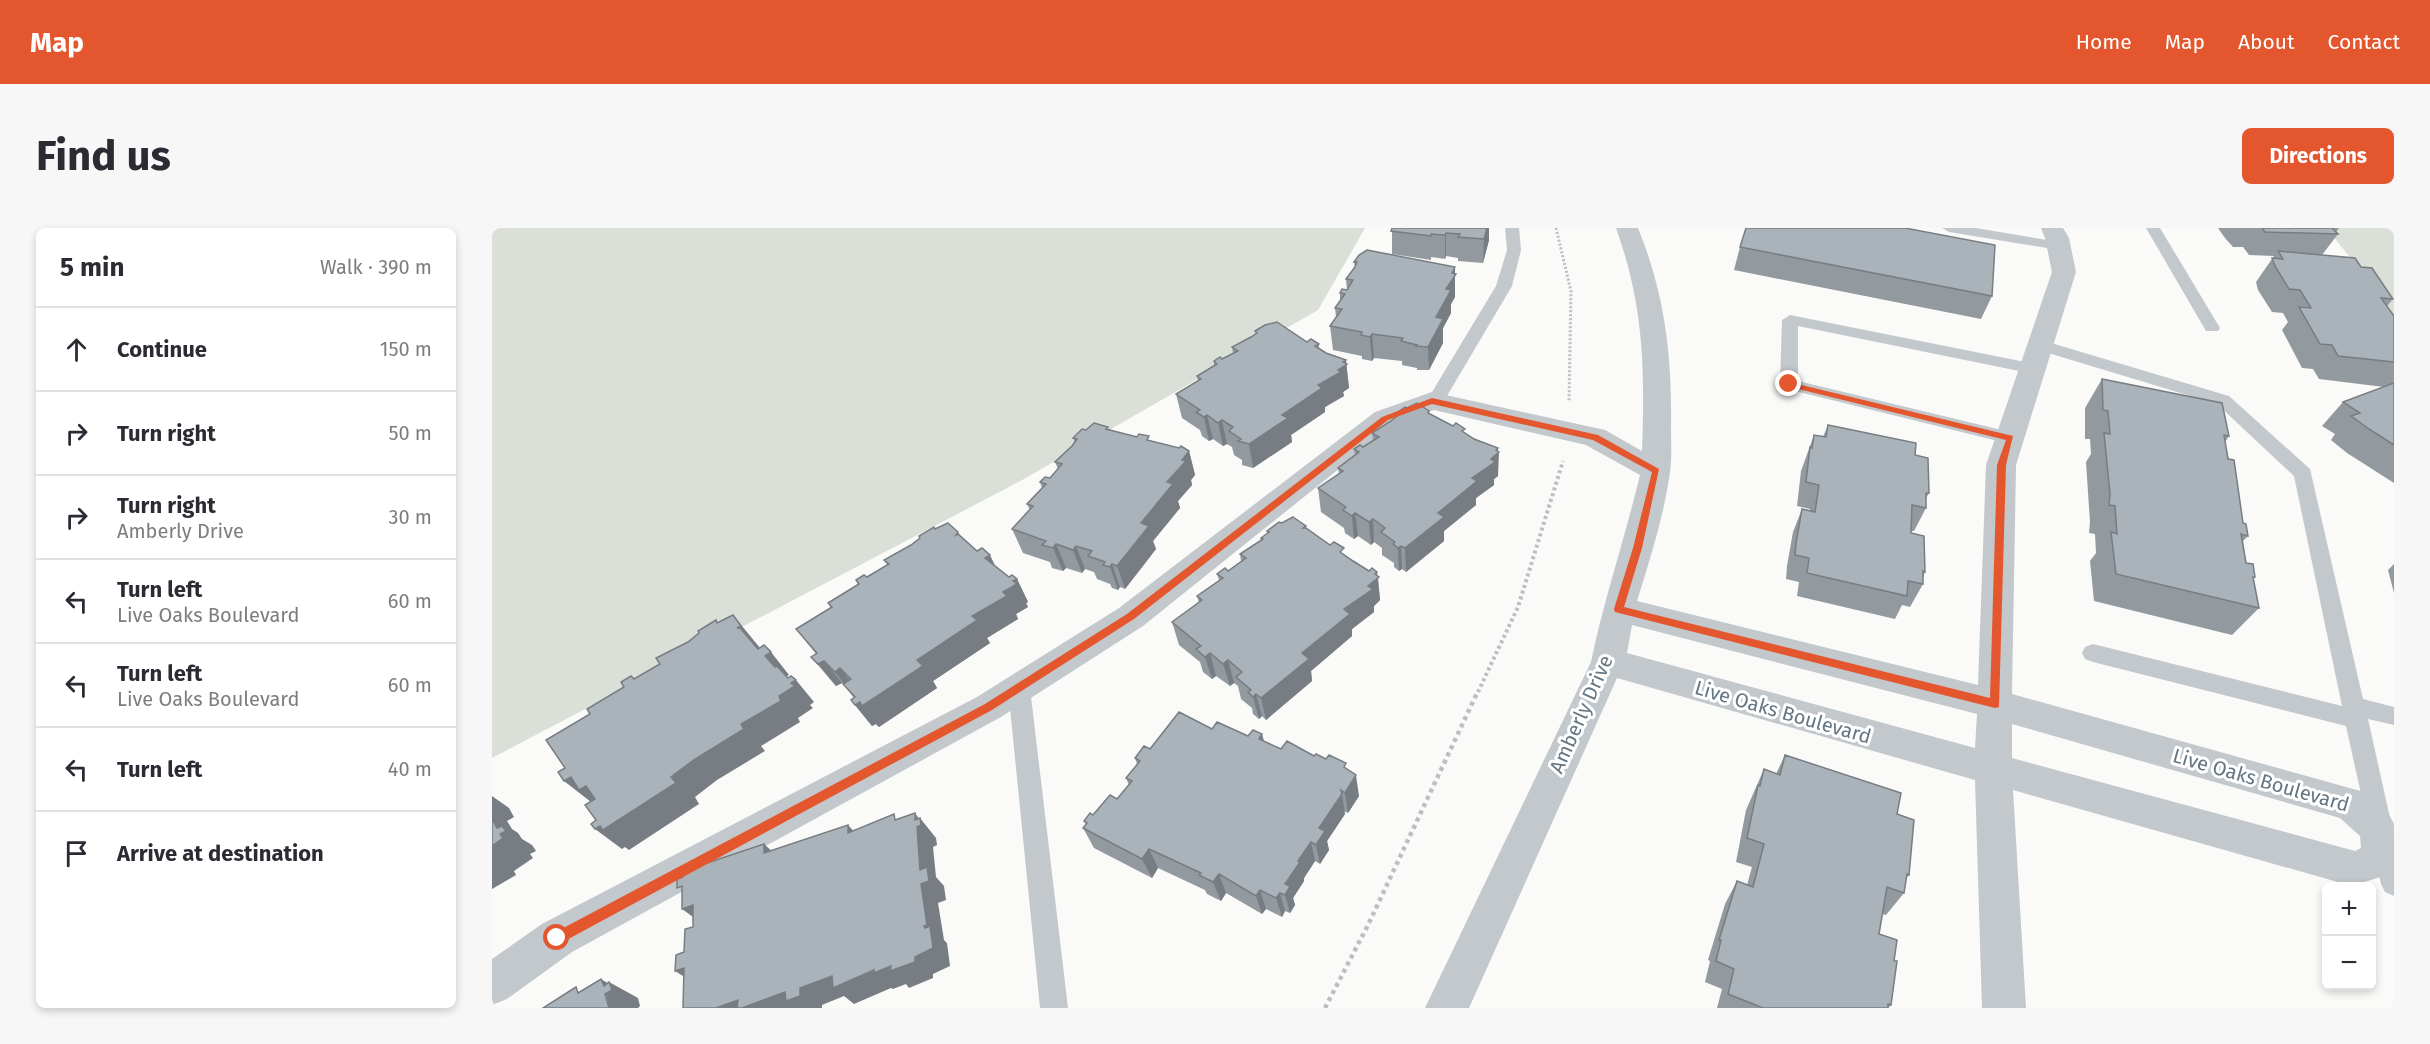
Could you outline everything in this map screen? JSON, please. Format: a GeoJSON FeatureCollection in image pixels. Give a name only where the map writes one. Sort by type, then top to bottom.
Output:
{"type":"FeatureCollection","features":[{"type":"Feature","properties":{"kind":"street","name":"Amberly Drive"},"geometry":{"type":"LineString","coordinates":[[1447,1008],[1608,662],[1618,609],[1638,548],[1656,471],[1658,380],[1650,301],[1627,228]]}},
{"type":"Feature","properties":{"kind":"street"},"geometry":{"type":"LineString","coordinates":[[2004,1008],[1994,771],[2001,465],[2064,272],[2055,237]]}},
{"type":"Feature","properties":{"kind":"street"},"geometry":{"type":"LineString","coordinates":[[492,984],[557,938],[968,718],[1019,688],[1131,617],[1385,418],[1435,402],[1595,437],[1656,471]]}},
{"type":"Feature","properties":{"kind":"street","name":"Live Oaks Boulevard"},"geometry":{"type":"LineString","coordinates":[[1608,662],[2355,870],[2379,860],[2383,842],[2374,821],[2352,804],[1995,704],[1618,609]]}},
{"type":"Feature","properties":{"kind":"lane"},"geometry":{"type":"LineString","coordinates":[[1435,402],[1504,286],[1514,250],[1512,228]]}},
{"type":"Feature","properties":{"kind":"lane"},"geometry":{"type":"LineString","coordinates":[[1949,228],[2055,237]]}},
{"type":"Feature","properties":{"kind":"lane"},"geometry":{"type":"LineString","coordinates":[[2153,228],[2212,328]]}},
{"type":"Feature","properties":{"kind":"lane"},"geometry":{"type":"LineString","coordinates":[[2010,438],[1789,384],[1790,320],[2038,357],[2223,400],[2303,474],[2394,884]]}},
{"type":"Feature","properties":{"kind":"lane"},"geometry":{"type":"LineString","coordinates":[[2093,654],[2355,712],[2394,716]]}},
{"type":"Feature","properties":{"kind":"lane"},"geometry":{"type":"LineString","coordinates":[[1019,688],[1054,1008]]}},
{"type":"Feature","properties":{"kind":"path"},"geometry":{"type":"LineString","coordinates":[[1556,228],[1571,291],[1568,411]]}},
{"type":"Feature","properties":{"kind":"path"},"geometry":{"type":"LineString","coordinates":[[1325,1008],[1368,926],[1518,607],[1565,454]]}},
{"type":"Feature","properties":{"kind":"shaded area"},"geometry":{"type":"Polygon","coordinates":[[[492,228],[1365,228],[1318,310],[1024,479],[492,758],[492,228]]]}},
{"type":"Feature","properties":{"kind":"shaded area"},"geometry":{"type":"Polygon","coordinates":[[[2326,228],[2394,228],[2394,317],[2367,278],[2326,228]]]}},
{"type":"Feature","properties":{"kind":"building"},"geometry":{"type":"Polygon","coordinates":[[[1392,228],[1487,228],[1484,239],[1458,237],[1460,234],[1446,233],[1445,235],[1431,234],[1431,236],[1391,231],[1392,228]]]}},
{"type":"Feature","properties":{"kind":"building"},"geometry":{"type":"Polygon","coordinates":[[[1746,228],[1905,228],[1995,245],[1992,296],[1740,247],[1746,228]]]}},
{"type":"Feature","properties":{"kind":"building"},"geometry":{"type":"Polygon","coordinates":[[[2262,228],[2332,228],[2338,234],[2265,232],[2262,228]]]}},
{"type":"Feature","properties":{"kind":"building"},"geometry":{"type":"Polygon","coordinates":[[[1367,250],[1455,267],[1452,273],[1456,274],[1446,289],[1451,290],[1436,317],[1443,319],[1428,347],[1401,341],[1403,338],[1372,334],[1370,337],[1361,335],[1362,332],[1330,326],[1342,309],[1335,308],[1345,294],[1340,293],[1342,289],[1347,290],[1353,280],[1346,279],[1355,267],[1357,262],[1354,262],[1367,250]]]}},
{"type":"Feature","properties":{"kind":"building"},"geometry":{"type":"Polygon","coordinates":[[[2278,251],[2355,258],[2361,267],[2372,268],[2393,299],[2381,298],[2394,316],[2394,362],[2338,356],[2332,345],[2320,344],[2299,307],[2311,308],[2300,290],[2289,289],[2275,266],[2272,258],[2283,259],[2278,251]]]}},
{"type":"Feature","properties":{"kind":"building"},"geometry":{"type":"Polygon","coordinates":[[[1277,322],[1307,342],[1311,339],[1319,344],[1315,346],[1326,353],[1346,360],[1343,362],[1347,364],[1338,370],[1341,372],[1318,385],[1322,388],[1282,415],[1288,418],[1249,444],[1238,441],[1241,439],[1229,431],[1233,427],[1222,420],[1218,423],[1207,415],[1204,417],[1196,412],[1200,410],[1176,394],[1201,379],[1197,376],[1217,364],[1214,361],[1238,351],[1232,347],[1257,333],[1255,331],[1265,325],[1277,322]]]}},
{"type":"Feature","properties":{"kind":"building"},"geometry":{"type":"Polygon","coordinates":[[[2102,379],[2222,403],[2229,436],[2224,435],[2228,459],[2234,460],[2243,523],[2246,524],[2248,536],[2241,534],[2246,563],[2253,564],[2259,608],[2116,574],[2111,532],[2117,534],[2115,506],[2109,505],[2104,433],[2110,434],[2108,411],[2103,410],[2102,379]]]}},
{"type":"Feature","properties":{"kind":"building"},"geometry":{"type":"Polygon","coordinates":[[[2394,383],[2394,445],[2351,416],[2360,413],[2343,402],[2394,383]]]}},
{"type":"Feature","properties":{"kind":"building"},"geometry":{"type":"Polygon","coordinates":[[[1417,403],[1429,411],[1428,413],[1453,426],[1456,423],[1465,429],[1462,431],[1474,439],[1498,448],[1496,450],[1499,452],[1491,459],[1495,462],[1472,478],[1477,481],[1438,513],[1444,517],[1405,548],[1401,546],[1398,548],[1393,544],[1395,542],[1381,532],[1385,528],[1373,519],[1369,522],[1355,513],[1352,516],[1343,510],[1346,507],[1318,488],[1343,471],[1338,468],[1359,452],[1354,449],[1360,445],[1363,447],[1379,437],[1372,433],[1391,421],[1397,416],[1395,414],[1405,407],[1417,403]]]}},
{"type":"Feature","properties":{"kind":"building"},"geometry":{"type":"Polygon","coordinates":[[[1094,423],[1108,427],[1106,429],[1137,437],[1139,434],[1149,436],[1147,440],[1179,448],[1181,446],[1189,451],[1182,460],[1186,461],[1167,482],[1173,484],[1141,523],[1149,526],[1117,566],[1112,564],[1110,567],[1103,565],[1105,562],[1088,556],[1092,551],[1076,546],[1073,550],[1056,544],[1053,548],[1042,545],[1046,541],[1012,529],[1033,506],[1027,504],[1046,484],[1040,482],[1045,477],[1050,478],[1062,464],[1055,462],[1077,439],[1073,438],[1082,429],[1086,430],[1094,423]]]}},
{"type":"Feature","properties":{"kind":"building"},"geometry":{"type":"Polygon","coordinates":[[[1828,425],[1916,443],[1915,455],[1928,458],[1929,493],[1926,493],[1926,508],[1912,505],[1911,533],[1924,536],[1925,572],[1923,571],[1923,584],[1908,581],[1907,596],[1807,573],[1809,558],[1795,555],[1802,509],[1815,512],[1819,485],[1806,482],[1810,447],[1812,448],[1814,435],[1826,437],[1828,425]]]}},
{"type":"Feature","properties":{"kind":"building"},"geometry":{"type":"Polygon","coordinates":[[[1293,517],[1306,526],[1303,528],[1330,545],[1334,542],[1344,548],[1340,552],[1369,571],[1372,568],[1379,577],[1368,586],[1373,589],[1344,609],[1350,614],[1302,653],[1309,659],[1261,698],[1256,694],[1253,697],[1248,692],[1251,690],[1236,677],[1242,672],[1228,660],[1223,664],[1210,653],[1205,657],[1196,649],[1201,646],[1172,622],[1202,600],[1197,596],[1223,578],[1217,574],[1225,568],[1228,571],[1246,558],[1240,554],[1263,539],[1261,538],[1269,532],[1267,531],[1279,522],[1282,523],[1293,517]]]}},
{"type":"Feature","properties":{"kind":"building"},"geometry":{"type":"Polygon","coordinates":[[[948,523],[958,532],[956,535],[958,534],[977,551],[982,548],[990,555],[985,558],[1009,577],[1012,575],[1017,579],[1013,581],[1017,584],[1003,592],[1007,596],[972,616],[977,620],[917,660],[923,666],[862,706],[860,702],[855,705],[851,700],[855,697],[843,684],[851,679],[840,668],[835,672],[824,661],[818,664],[811,657],[817,653],[796,629],[832,607],[828,603],[859,584],[856,580],[864,575],[867,577],[889,564],[884,560],[911,545],[920,538],[919,536],[934,527],[935,529],[948,523]]]}},
{"type":"Feature","properties":{"kind":"building"},"geometry":{"type":"Polygon","coordinates":[[[733,615],[741,626],[737,628],[740,628],[758,649],[764,645],[771,652],[765,656],[788,678],[791,676],[796,680],[791,683],[795,686],[779,696],[781,701],[741,724],[744,729],[695,759],[671,777],[676,783],[603,830],[600,826],[595,829],[591,824],[596,820],[585,805],[595,799],[586,786],[579,790],[571,777],[564,781],[558,772],[565,768],[546,740],[590,714],[587,709],[624,687],[621,682],[631,676],[634,679],[660,664],[656,658],[688,642],[699,633],[698,631],[716,620],[717,623],[733,615]]]}},
{"type":"Feature","properties":{"kind":"building"},"geometry":{"type":"Polygon","coordinates":[[[1179,712],[1212,729],[1217,722],[1248,736],[1253,730],[1262,734],[1259,739],[1281,749],[1287,741],[1314,756],[1316,754],[1326,759],[1329,755],[1346,763],[1344,767],[1356,775],[1345,793],[1341,790],[1342,794],[1319,828],[1325,831],[1316,845],[1311,842],[1298,861],[1300,862],[1285,884],[1290,886],[1285,895],[1280,893],[1276,898],[1260,890],[1256,896],[1219,874],[1213,882],[1199,875],[1201,873],[1149,849],[1142,859],[1083,828],[1087,823],[1084,821],[1090,813],[1093,815],[1110,795],[1117,799],[1132,781],[1126,778],[1140,761],[1135,758],[1144,746],[1150,749],[1179,712]]]}},
{"type":"Feature","properties":{"kind":"building"},"geometry":{"type":"Polygon","coordinates":[[[1785,755],[1901,793],[1897,814],[1914,820],[1909,875],[1907,874],[1904,893],[1887,887],[1879,934],[1897,940],[1894,961],[1897,961],[1891,1005],[1888,1004],[1888,1008],[1763,1008],[1728,994],[1734,969],[1716,961],[1721,940],[1719,940],[1737,881],[1753,887],[1764,844],[1747,838],[1758,785],[1760,786],[1764,769],[1780,775],[1785,755]]]}},
{"type":"Feature","properties":{"kind":"building"},"geometry":{"type":"Polygon","coordinates":[[[915,813],[915,820],[920,818],[921,825],[917,827],[920,870],[927,867],[929,881],[921,884],[927,925],[924,926],[925,928],[930,926],[933,948],[915,957],[915,962],[890,971],[891,966],[874,973],[874,970],[833,988],[832,976],[800,988],[800,996],[786,1001],[785,992],[742,1008],[737,1008],[738,1000],[716,1008],[683,1008],[684,968],[675,971],[676,955],[684,952],[685,929],[693,927],[693,905],[682,909],[682,886],[677,888],[677,879],[683,877],[683,871],[764,844],[764,853],[848,825],[848,833],[894,814],[895,820],[915,813]]]}},
{"type":"Feature","properties":{"kind":"building"},"geometry":{"type":"Polygon","coordinates":[[[492,819],[497,828],[502,826],[506,831],[500,834],[503,838],[492,846],[492,819]]]}},
{"type":"Feature","properties":{"kind":"building"},"geometry":{"type":"Polygon","coordinates":[[[601,979],[604,986],[609,982],[612,990],[605,994],[609,1008],[543,1008],[576,987],[578,993],[601,979]]]}},
{"type":"Feature","properties":{"kind":"route"},"geometry":{"type":"LineString","coordinates":[[557,938],[989,707],[1131,617],[1385,418],[1432,401],[1595,437],[1656,471],[1638,548],[1618,609],[1995,704],[2001,465],[2010,438],[1789,384]]}}]}
